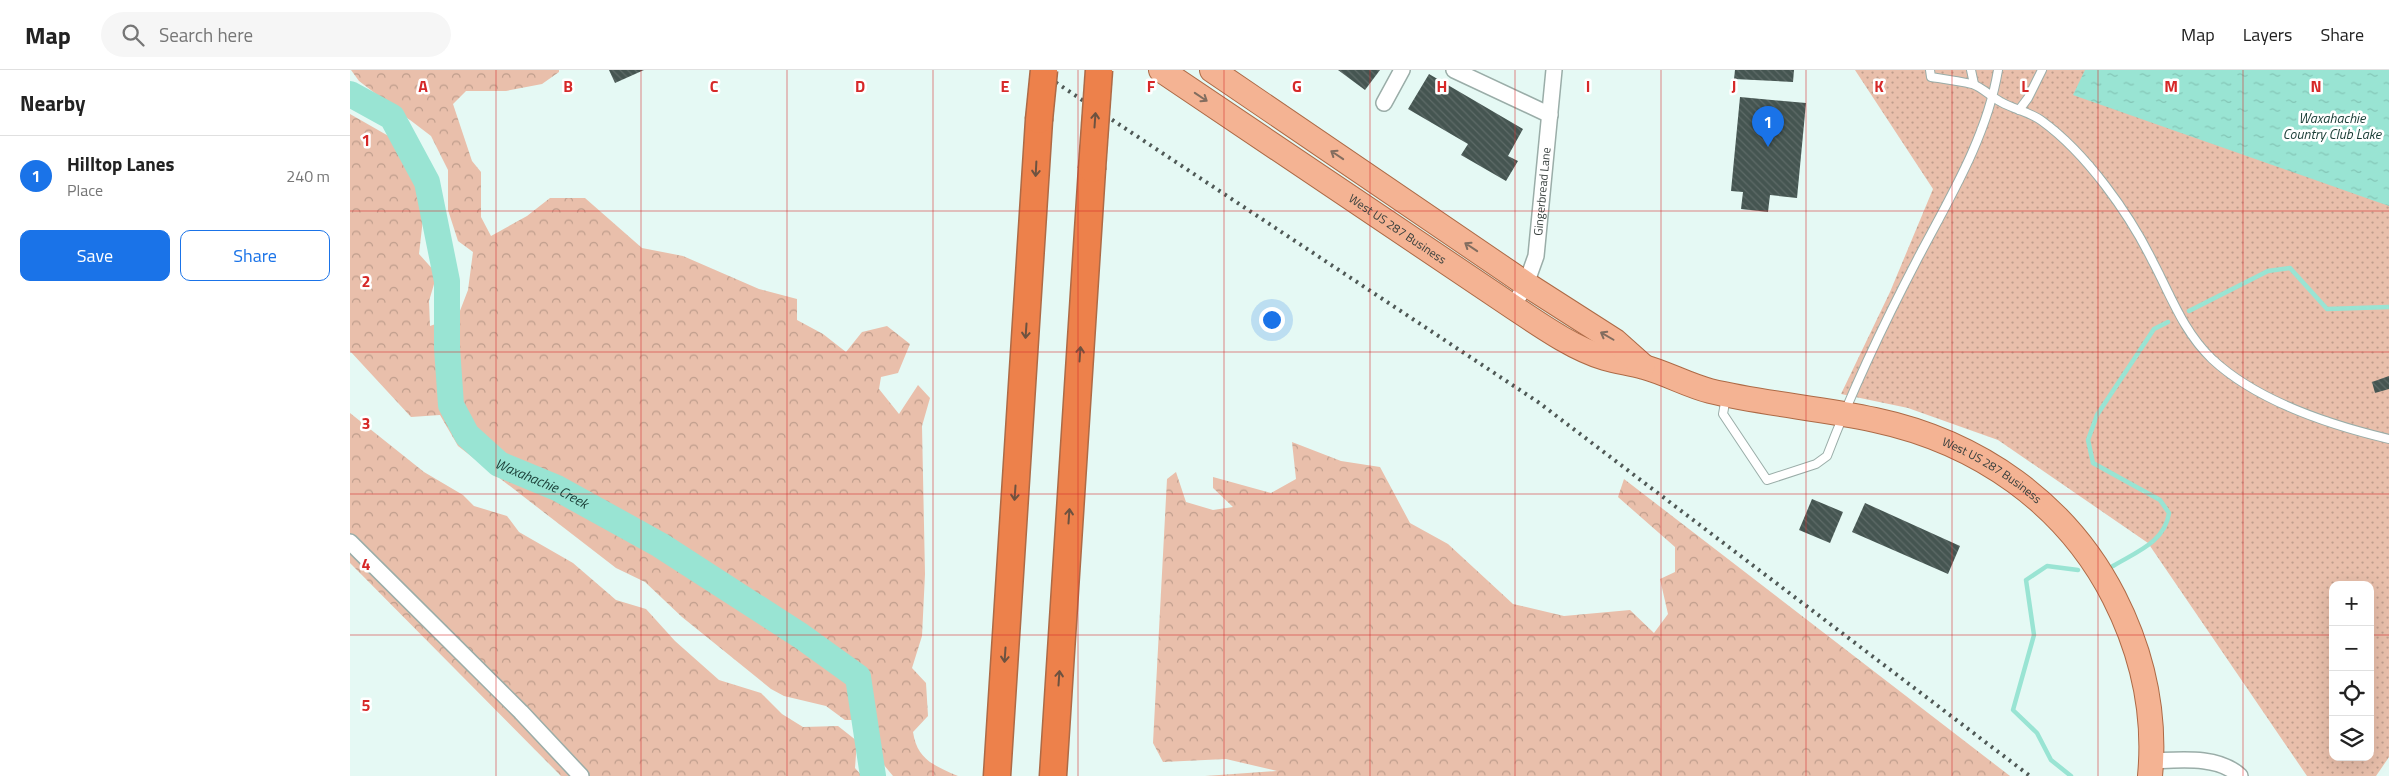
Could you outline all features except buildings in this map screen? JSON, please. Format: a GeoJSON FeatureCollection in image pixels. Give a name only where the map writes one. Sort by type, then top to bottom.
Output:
{"type":"FeatureCollection","features":[{"type":"Feature","properties":{"kind":"highway"},"geometry":{"type":"LineString","coordinates":[[997,776],[1039,120],[1044,70]]}},
{"type":"Feature","properties":{"kind":"highway"},"geometry":{"type":"LineString","coordinates":[[1052,776],[1099,70]]}},
{"type":"Feature","properties":{"kind":"main road","name":"West US 287 Business"},"geometry":{"type":"LineString","coordinates":[[1160,70],[1547,330],[1604,358],[1645,367],[1688,384],[1727,394],[1843,414],[1912,430],[1971,452],[2017,482],[2064,524],[2086,552],[2106,582],[2133,638],[2147,689],[2151,717],[2151,768]]}},
{"type":"Feature","properties":{"kind":"main road","name":"West US 287 Business"},"geometry":{"type":"LineString","coordinates":[[1212,70],[1526,284],[1615,341],[1645,367]]}},
{"type":"Feature","properties":{"kind":"main road"},"geometry":{"type":"LineString","coordinates":[[1227,70],[1248,95]]}},
{"type":"Feature","properties":{"kind":"street"},"geometry":{"type":"LineString","coordinates":[[1384,103],[1402,70]]}},
{"type":"Feature","properties":{"kind":"street"},"geometry":{"type":"LineString","coordinates":[[1454,70],[1550,114]]}},
{"type":"Feature","properties":{"kind":"street","name":"Gingerbread Lane"},"geometry":{"type":"LineString","coordinates":[[1513,307],[1526,284],[1536,256],[1554,70]]}},
{"type":"Feature","properties":{"kind":"street"},"geometry":{"type":"LineString","coordinates":[[350,542],[521,712],[581,776]]}},
{"type":"Feature","properties":{"kind":"street"},"geometry":{"type":"LineString","coordinates":[[2151,768],[2188,759],[2207,761],[2224,766],[2240,776]]}},
{"type":"Feature","properties":{"kind":"lane"},"geometry":{"type":"LineString","coordinates":[[1971,70],[1974,84]]}},
{"type":"Feature","properties":{"kind":"lane"},"geometry":{"type":"LineString","coordinates":[[1727,394],[1724,414],[1767,480],[1816,464],[1828,456],[1843,414],[1873,345],[1962,173],[1992,98],[1998,70]]}},
{"type":"Feature","properties":{"kind":"lane"},"geometry":{"type":"LineString","coordinates":[[2019,110],[2028,98],[2042,70]]}},
{"type":"Feature","properties":{"kind":"lane"},"geometry":{"type":"LineString","coordinates":[[1930,74],[1974,84],[1992,98],[2040,119],[2066,140],[2113,197],[2153,260],[2190,335],[2212,359],[2254,390],[2272,400],[2343,426],[2389,439]]}},
{"type":"Feature","properties":{"kind":"green space"},"geometry":{"type":"Polygon","coordinates":[[[351,70],[559,70],[559,72],[542,84],[506,91],[466,91],[453,104],[472,161],[481,172],[481,217],[491,236],[527,216],[550,198],[585,198],[642,248],[683,256],[759,289],[797,299],[797,320],[823,334],[846,352],[862,332],[887,326],[910,344],[898,373],[881,377],[879,389],[899,414],[918,385],[930,398],[922,426],[925,574],[922,636],[912,668],[926,683],[928,716],[913,732],[918,749],[928,761],[958,776],[893,776],[879,759],[871,741],[874,720],[845,720],[826,706],[784,696],[771,689],[682,617],[645,582],[616,568],[458,446],[440,415],[411,417],[350,351],[350,114],[392,138],[417,170],[425,201],[419,254],[437,274],[429,301],[430,326],[458,316],[468,290],[473,252],[458,241],[448,210],[448,170],[431,136],[359,81],[351,70]]]}},
{"type":"Feature","properties":{"kind":"green space"},"geometry":{"type":"Polygon","coordinates":[[[1855,70],[2389,70],[2389,757],[2376,776],[2307,776],[2148,543],[1998,440],[1908,408],[1841,394],[1890,292],[1933,189],[1855,70]]]}},
{"type":"Feature","properties":{"kind":"green space"},"geometry":{"type":"Polygon","coordinates":[[[350,413],[424,472],[463,495],[474,506],[507,516],[519,532],[573,563],[616,600],[646,609],[675,641],[719,680],[761,693],[782,714],[803,727],[838,726],[857,741],[855,768],[862,776],[561,776],[350,563],[350,413]]]}},
{"type":"Feature","properties":{"kind":"green space"},"geometry":{"type":"Polygon","coordinates":[[[1292,442],[1341,461],[1380,467],[1410,523],[1448,544],[1513,604],[1564,616],[1630,610],[1654,633],[1668,614],[1660,579],[1675,572],[1675,547],[1618,497],[1624,479],[2010,776],[1205,776],[1277,771],[1226,759],[1163,762],[1153,743],[1167,479],[1176,472],[1186,502],[1213,510],[1233,507],[1213,488],[1213,477],[1271,493],[1296,479],[1292,442]]]}},
{"type":"Feature","properties":{"kind":"water","name":"Waxahachie Country Club Lake"},"geometry":{"type":"Polygon","coordinates":[[[2085,70],[2389,70],[2389,206],[2073,95],[2085,70]]]}},
{"type":"Feature","properties":{"kind":"waterway","name":"Waxahachie Creek"},"geometry":{"type":"LineString","coordinates":[[350,94],[392,117],[427,182],[447,281],[447,348],[451,405],[467,435],[499,464],[557,488],[660,545],[801,636],[858,677],[873,776]]}},
{"type":"Feature","properties":{"kind":"waterway"},"geometry":{"type":"LineString","coordinates":[[2189,311],[2268,271],[2290,268],[2327,309],[2389,307]]}},
{"type":"Feature","properties":{"kind":"waterway"},"geometry":{"type":"LineString","coordinates":[[2113,566],[2140,551],[2156,539],[2162,532],[2169,513],[2160,500],[2093,463],[2088,440],[2097,415],[2154,329],[2168,322]]}},
{"type":"Feature","properties":{"kind":"waterway"},"geometry":{"type":"LineString","coordinates":[[2071,776],[2051,760],[2037,733],[2013,710],[2034,635],[2026,580],[2047,566],[2078,570]]}},
{"type":"Feature","properties":{"kind":"railway"},"geometry":{"type":"LineString","coordinates":[[1037,70],[1538,402],[2030,776]]}},
{"type":"Feature","properties":{"kind":"place","name":"Hilltop Lanes"},"geometry":{"type":"Point","coordinates":[1768,147]}}]}
